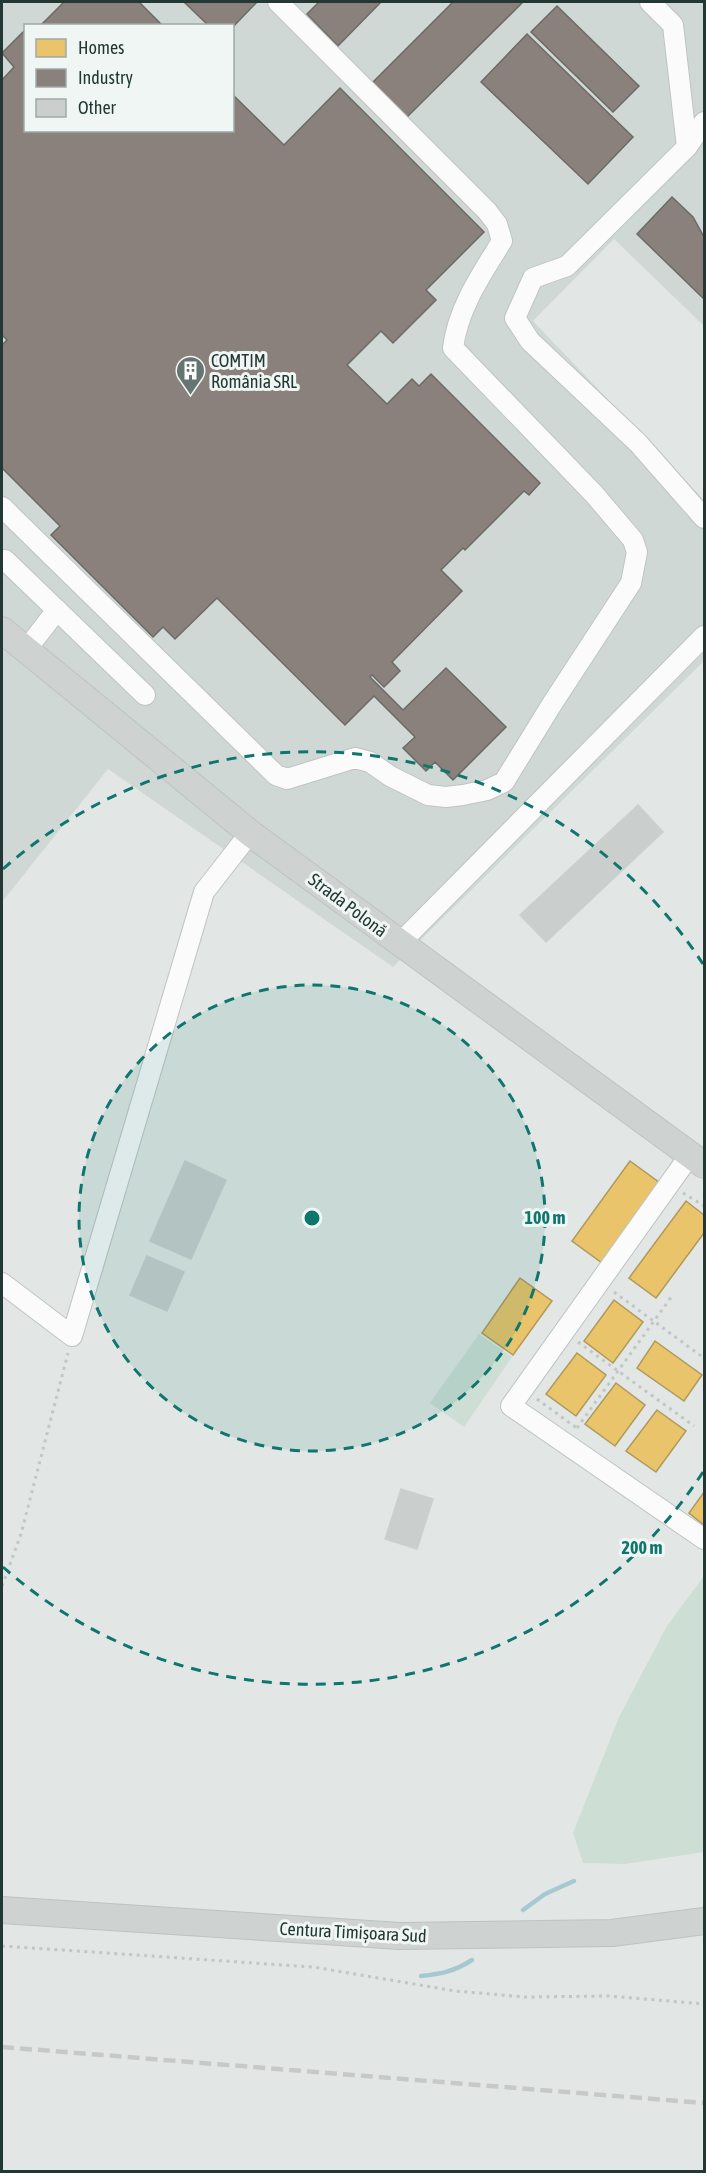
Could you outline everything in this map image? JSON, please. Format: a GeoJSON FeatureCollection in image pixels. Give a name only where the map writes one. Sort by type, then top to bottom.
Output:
{"type":"FeatureCollection","features":[{"type":"Feature","properties":{"kind":"main road","name":"Strada Polonă"},"geometry":{"type":"LineString","coordinates":[[9,639],[250,833],[697,1160]]}},
{"type":"Feature","properties":{"kind":"main road","name":"Centura Timișoara Sud"},"geometry":{"type":"LineString","coordinates":[[2,1910],[400,1936],[612,1933],[705,1921]]}},
{"type":"Feature","properties":{"kind":"lane"},"geometry":{"type":"LineString","coordinates":[[2,507],[276,775],[287,779],[355,758],[370,762],[390,776],[428,795],[446,797],[463,795],[488,790],[504,783],[552,704],[631,583],[637,552],[633,540],[594,494],[453,348],[454,336],[469,294],[502,241],[497,224],[487,211],[278,2]]}},
{"type":"Feature","properties":{"kind":"lane"},"geometry":{"type":"LineString","coordinates":[[650,2],[673,25],[687,147]]}},
{"type":"Feature","properties":{"kind":"lane"},"geometry":{"type":"LineString","coordinates":[[705,122],[687,147],[567,266],[534,278],[515,318],[530,341],[638,443],[705,518]]}},
{"type":"Feature","properties":{"kind":"lane"},"geometry":{"type":"LineString","coordinates":[[5,560],[145,695]]}},
{"type":"Feature","properties":{"kind":"lane"},"geometry":{"type":"LineString","coordinates":[[9,639],[57,610]]}},
{"type":"Feature","properties":{"kind":"lane"},"geometry":{"type":"LineString","coordinates":[[400,943],[705,636]]}},
{"type":"Feature","properties":{"kind":"lane"},"geometry":{"type":"LineString","coordinates":[[2,1283],[72,1336],[204,892],[250,833]]}},
{"type":"Feature","properties":{"kind":"lane"},"geometry":{"type":"LineString","coordinates":[[697,1160],[668,1184],[511,1406],[705,1539]]}},
{"type":"Feature","properties":{"kind":"path"},"geometry":{"type":"LineString","coordinates":[[668,1184],[705,1206]]}},
{"type":"Feature","properties":{"kind":"path"},"geometry":{"type":"LineString","coordinates":[[600,1282],[705,1358]]}},
{"type":"Feature","properties":{"kind":"path"},"geometry":{"type":"LineString","coordinates":[[577,1428],[672,1296]]}},
{"type":"Feature","properties":{"kind":"path"},"geometry":{"type":"LineString","coordinates":[[564,1332],[694,1426]]}},
{"type":"Feature","properties":{"kind":"path"},"geometry":{"type":"LineString","coordinates":[[2,1586],[21,1534],[72,1336]]}},
{"type":"Feature","properties":{"kind":"path"},"geometry":{"type":"LineString","coordinates":[[2,1946],[313,1967],[479,1993],[525,1996],[609,1996],[705,2004]]}},
{"type":"Feature","properties":{"kind":"shaded area"},"geometry":{"type":"Polygon","coordinates":[[[2,2],[704,2],[704,326],[614,239],[533,321],[704,500],[704,661],[393,967],[108,769],[2,902],[2,2]]]}},
{"type":"Feature","properties":{"kind":"green space"},"geometry":{"type":"Polygon","coordinates":[[[479,1334],[512,1357],[464,1427],[430,1403],[479,1334]]]}},
{"type":"Feature","properties":{"kind":"green space"},"geometry":{"type":"Polygon","coordinates":[[[704,1576],[704,1852],[625,1864],[583,1863],[573,1833],[619,1717],[667,1626],[704,1576]]]}},
{"type":"Feature","properties":{"kind":"building: Homes"},"geometry":{"type":"Polygon","coordinates":[[[630,1161],[660,1183],[602,1263],[572,1241],[630,1161]]]}},
{"type":"Feature","properties":{"kind":"building: Homes"},"geometry":{"type":"Polygon","coordinates":[[[686,1201],[704,1215],[704,1233],[656,1298],[629,1278],[686,1201]]]}},
{"type":"Feature","properties":{"kind":"building: Homes"},"geometry":{"type":"Polygon","coordinates":[[[520,1278],[552,1301],[513,1355],[482,1333],[520,1278]]]}},
{"type":"Feature","properties":{"kind":"building: Homes"},"geometry":{"type":"Polygon","coordinates":[[[614,1300],[643,1322],[613,1363],[584,1341],[614,1300]]]}},
{"type":"Feature","properties":{"kind":"building: Homes"},"geometry":{"type":"Polygon","coordinates":[[[655,1341],[702,1375],[684,1401],[637,1368],[655,1341]]]}},
{"type":"Feature","properties":{"kind":"building: Homes"},"geometry":{"type":"Polygon","coordinates":[[[577,1353],[606,1375],[576,1416],[546,1394],[577,1353]]]}},
{"type":"Feature","properties":{"kind":"building: Homes"},"geometry":{"type":"Polygon","coordinates":[[[616,1383],[645,1405],[615,1446],[585,1424],[616,1383]]]}},
{"type":"Feature","properties":{"kind":"building: Homes"},"geometry":{"type":"Polygon","coordinates":[[[657,1410],[686,1431],[656,1472],[626,1451],[657,1410]]]}},
{"type":"Feature","properties":{"kind":"building: Homes"},"geometry":{"type":"Polygon","coordinates":[[[704,1492],[704,1525],[689,1513],[704,1492]]]}},
{"type":"Feature","properties":{"kind":"building: Industry"},"geometry":{"type":"Polygon","coordinates":[[[64,2],[139,2],[161,24],[42,24],[64,2]]]}},
{"type":"Feature","properties":{"kind":"building: Industry"},"geometry":{"type":"Polygon","coordinates":[[[184,2],[256,3],[234,26],[234,24],[207,24],[184,2]]]}},
{"type":"Feature","properties":{"kind":"building: Industry"},"geometry":{"type":"Polygon","coordinates":[[[319,2],[381,2],[338,46],[307,14],[319,2]]]}},
{"type":"Feature","properties":{"kind":"building: Industry"},"geometry":{"type":"Polygon","coordinates":[[[453,2],[523,2],[407,117],[373,82],[453,2]]]}},
{"type":"Feature","properties":{"kind":"building: Industry"},"geometry":{"type":"Polygon","coordinates":[[[557,6],[639,86],[613,112],[531,32],[557,6]]]}},
{"type":"Feature","properties":{"kind":"building: Industry","name":"COMTIM România SRL"},"geometry":{"type":"Polygon","coordinates":[[[24,31],[24,132],[234,132],[234,96],[284,145],[340,88],[484,232],[426,290],[436,300],[393,343],[381,331],[347,365],[387,404],[412,379],[419,386],[431,374],[540,483],[529,495],[524,491],[465,550],[463,548],[441,570],[462,591],[392,662],[400,671],[384,687],[372,675],[370,677],[403,710],[446,668],[506,727],[453,780],[435,762],[426,771],[403,748],[415,737],[374,696],[345,725],[217,598],[175,639],[163,627],[153,637],[51,535],[60,526],[2,468],[2,345],[7,340],[2,335],[2,80],[14,67],[2,53],[24,31]]]}},
{"type":"Feature","properties":{"kind":"building: Industry"},"geometry":{"type":"Polygon","coordinates":[[[527,34],[633,137],[588,184],[481,82],[527,34]]]}},
{"type":"Feature","properties":{"kind":"building: Industry"},"geometry":{"type":"Polygon","coordinates":[[[672,197],[693,217],[704,237],[704,299],[637,234],[672,197]]]}},
{"type":"Feature","properties":{"kind":"building: Other"},"geometry":{"type":"Polygon","coordinates":[[[638,805],[663,832],[546,942],[520,915],[638,805]]]}},
{"type":"Feature","properties":{"kind":"building: Other"},"geometry":{"type":"Polygon","coordinates":[[[185,1161],[226,1180],[191,1259],[150,1241],[185,1161]]]}},
{"type":"Feature","properties":{"kind":"building: Other"},"geometry":{"type":"Polygon","coordinates":[[[147,1256],[184,1272],[167,1311],[130,1295],[147,1256]]]}},
{"type":"Feature","properties":{"kind":"building: Other"},"geometry":{"type":"Polygon","coordinates":[[[401,1489],[433,1499],[417,1549],[385,1539],[401,1489]]]}},
{"type":"Feature","properties":{"kind":"waterway"},"geometry":{"type":"LineString","coordinates":[[523,1910],[545,1894],[574,1881]]}},
{"type":"Feature","properties":{"kind":"waterway"},"geometry":{"type":"LineString","coordinates":[[421,1976],[448,1971],[472,1960]]}},
{"type":"Feature","properties":{"kind":"railway"},"geometry":{"type":"LineString","coordinates":[[2,2047],[704,2103]]}},
{"type":"Feature","properties":{"kind":"place","name":"COMTIM România SRL"},"geometry":{"type":"Point","coordinates":[190,396]}}]}
